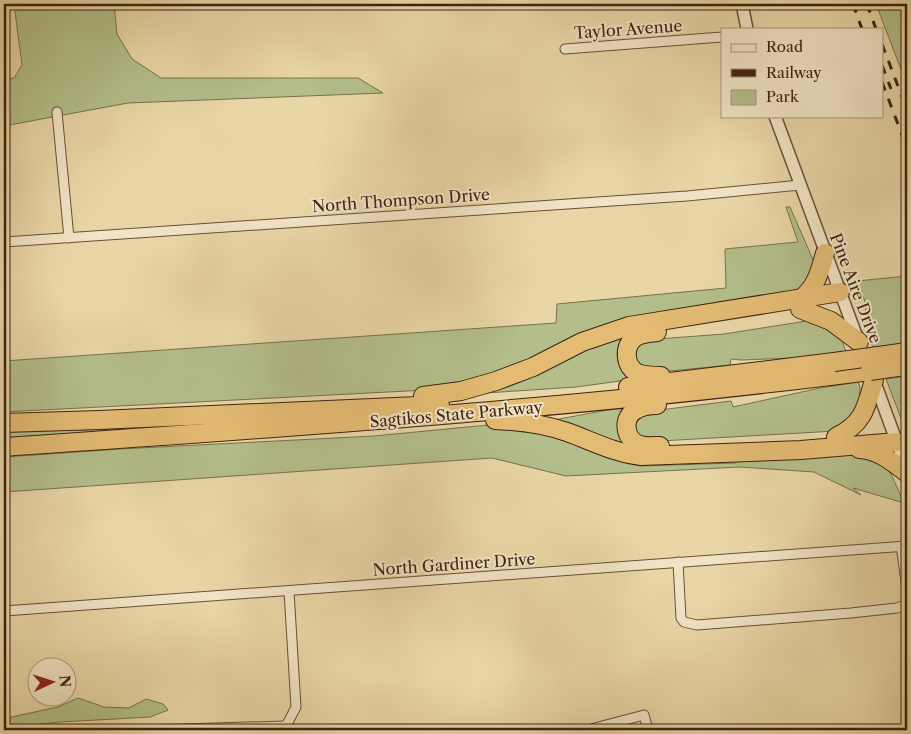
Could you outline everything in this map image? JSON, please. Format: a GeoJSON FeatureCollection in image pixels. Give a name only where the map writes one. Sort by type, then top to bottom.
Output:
{"type":"FeatureCollection","features":[{"type":"Feature","properties":{"kind":"highway"},"geometry":{"type":"LineString","coordinates":[[801,304],[816,281],[825,253]]}},
{"type":"Feature","properties":{"kind":"highway"},"geometry":{"type":"LineString","coordinates":[[715,383],[638,373],[630,367],[628,362],[630,343],[637,336],[650,333],[842,297]]}},
{"type":"Feature","properties":{"kind":"highway"},"geometry":{"type":"LineString","coordinates":[[321,410],[392,398],[445,393],[470,388],[515,375],[582,342],[628,326],[801,304],[831,320],[859,342]]}},
{"type":"Feature","properties":{"kind":"highway","name":"Sagtikos State Parkway"},"geometry":{"type":"LineString","coordinates":[[4,448],[434,417],[894,363],[907,352]]}},
{"type":"Feature","properties":{"kind":"highway"},"geometry":{"type":"LineString","coordinates":[[832,443],[860,419],[866,408],[874,380]]}},
{"type":"Feature","properties":{"kind":"highway"},"geometry":{"type":"LineString","coordinates":[[715,383],[657,405],[644,406],[634,411],[627,421],[627,430],[630,438],[641,445],[652,446],[832,443],[876,452],[907,472]]}},
{"type":"Feature","properties":{"kind":"highway","name":"Sagtikos State Parkway"},"geometry":{"type":"LineString","coordinates":[[4,423],[436,405],[620,388],[715,383]]}},
{"type":"Feature","properties":{"kind":"highway"},"geometry":{"type":"LineString","coordinates":[[434,417],[540,424],[573,434],[619,452],[641,456],[895,438]]}},
{"type":"Feature","properties":{"kind":"street"},"geometry":{"type":"LineString","coordinates":[[742,4],[747,28]]}},
{"type":"Feature","properties":{"kind":"street","name":"Taylor Avenue"},"geometry":{"type":"LineString","coordinates":[[565,49],[721,36]]}},
{"type":"Feature","properties":{"kind":"street"},"geometry":{"type":"LineString","coordinates":[[57,112],[69,238]]}},
{"type":"Feature","properties":{"kind":"street","name":"Pine Aire Drive"},"geometry":{"type":"LineString","coordinates":[[776,118],[907,472]]}},
{"type":"Feature","properties":{"kind":"street","name":"North Thompson Drive"},"geometry":{"type":"LineString","coordinates":[[4,242],[687,196],[800,186]]}},
{"type":"Feature","properties":{"kind":"street"},"geometry":{"type":"LineString","coordinates":[[904,546],[907,588]]}},
{"type":"Feature","properties":{"kind":"street","name":"North Gardiner Drive"},"geometry":{"type":"LineString","coordinates":[[4,611],[904,546]]}},
{"type":"Feature","properties":{"kind":"street"},"geometry":{"type":"LineString","coordinates":[[678,562],[681,618],[689,624],[697,625],[851,613],[897,608],[907,604]]}},
{"type":"Feature","properties":{"kind":"street"},"geometry":{"type":"LineString","coordinates":[[150,730],[284,728],[296,707],[289,591]]}},
{"type":"Feature","properties":{"kind":"street"},"geometry":{"type":"LineString","coordinates":[[587,730],[644,715],[648,730]]}},
{"type":"Feature","properties":{"kind":"green space"},"geometry":{"type":"Polygon","coordinates":[[[14,4],[114,4],[117,34],[132,59],[161,78],[358,78],[383,93],[128,103],[4,126],[4,79],[14,78],[22,65],[14,4]]]}},
{"type":"Feature","properties":{"kind":"green space"},"geometry":{"type":"Polygon","coordinates":[[[876,4],[907,4],[907,85],[876,4]]]}},
{"type":"Feature","properties":{"kind":"green space"},"geometry":{"type":"Polygon","coordinates":[[[786,207],[790,207],[814,262],[813,275],[795,295],[732,306],[536,360],[446,389],[4,412],[4,361],[556,323],[557,304],[726,288],[725,249],[798,242],[786,207]]]}},
{"type":"Feature","properties":{"kind":"green space"},"geometry":{"type":"Polygon","coordinates":[[[907,276],[907,343],[873,348],[864,322],[866,304],[857,281],[907,276]]]}},
{"type":"Feature","properties":{"kind":"green space"},"geometry":{"type":"Polygon","coordinates":[[[813,320],[832,331],[842,341],[860,387],[859,407],[836,431],[643,442],[630,424],[644,412],[731,401],[733,407],[852,383],[840,353],[819,357],[731,359],[730,365],[650,373],[645,373],[631,354],[644,340],[724,334],[813,320]]]}},
{"type":"Feature","properties":{"kind":"green space"},"geometry":{"type":"Polygon","coordinates":[[[630,330],[635,379],[576,387],[486,393],[484,389],[630,330]]]}},
{"type":"Feature","properties":{"kind":"green space"},"geometry":{"type":"Polygon","coordinates":[[[907,376],[907,434],[886,379],[907,376]]]}},
{"type":"Feature","properties":{"kind":"green space"},"geometry":{"type":"Polygon","coordinates":[[[629,406],[637,449],[543,422],[629,406]]]}},
{"type":"Feature","properties":{"kind":"green space"},"geometry":{"type":"Polygon","coordinates":[[[488,425],[520,428],[521,432],[544,432],[577,443],[605,457],[641,466],[735,463],[754,455],[847,453],[866,455],[891,474],[904,503],[853,488],[861,495],[814,472],[740,467],[566,476],[492,458],[4,492],[4,457],[374,436],[488,425]]]}},
{"type":"Feature","properties":{"kind":"green space"},"geometry":{"type":"Polygon","coordinates":[[[117,429],[117,435],[4,443],[4,432],[117,429]]]}},
{"type":"Feature","properties":{"kind":"green space"},"geometry":{"type":"Polygon","coordinates":[[[78,698],[104,707],[129,708],[146,699],[163,704],[168,710],[150,717],[60,722],[4,728],[4,715],[7,718],[58,707],[78,706],[78,698]]]}},
{"type":"Feature","properties":{"kind":"railway"},"geometry":{"type":"LineString","coordinates":[[853,4],[862,28]]}},
{"type":"Feature","properties":{"kind":"railway"},"geometry":{"type":"LineString","coordinates":[[867,4],[876,28]]}},
{"type":"Feature","properties":{"kind":"railway"},"geometry":{"type":"LineString","coordinates":[[884,49],[907,110]]}},
{"type":"Feature","properties":{"kind":"railway"},"geometry":{"type":"LineString","coordinates":[[884,70],[891,89]]}},
{"type":"Feature","properties":{"kind":"railway"},"geometry":{"type":"LineString","coordinates":[[884,87],[907,148]]}}]}
